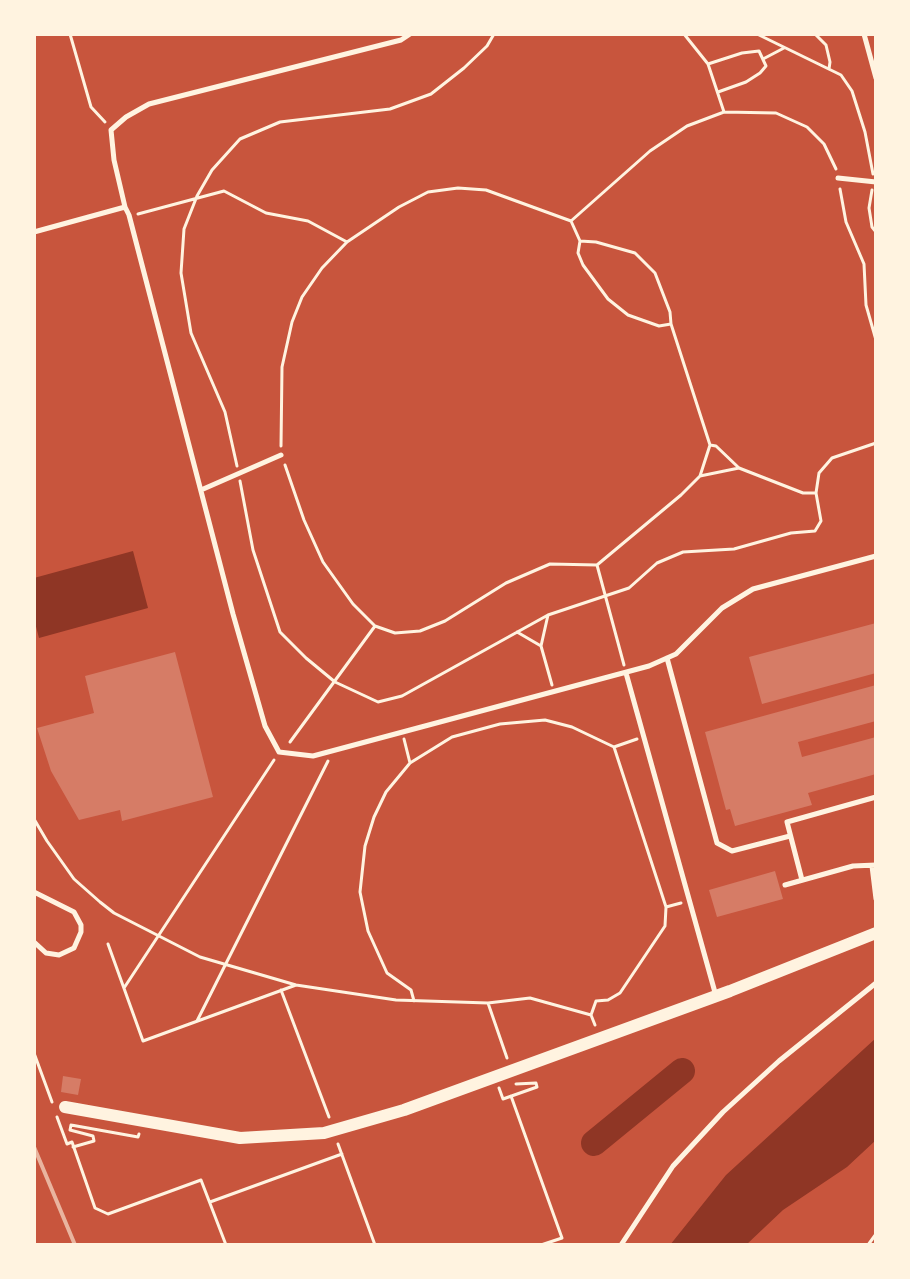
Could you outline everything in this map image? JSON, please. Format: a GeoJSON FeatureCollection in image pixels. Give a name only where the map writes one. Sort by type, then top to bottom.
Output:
{"type":"FeatureCollection","features":[{"type":"Feature","properties":{"kind":"main road"},"geometry":{"type":"LineString","coordinates":[[65,1107],[240,1138],[324,1133],[390,1115],[716,996],[876,933]]}},
{"type":"Feature","properties":{"kind":"lane"},"geometry":{"type":"LineString","coordinates":[[410,34],[401,40],[149,104],[111,130],[114,160],[125,207],[201,490],[265,726],[279,752],[313,756],[626,673],[676,654],[722,608],[753,589],[876,556]]}},
{"type":"Feature","properties":{"kind":"lane"},"geometry":{"type":"LineString","coordinates":[[864,34],[876,78]]}},
{"type":"Feature","properties":{"kind":"lane"},"geometry":{"type":"LineString","coordinates":[[838,178],[874,182]]}},
{"type":"Feature","properties":{"kind":"lane"},"geometry":{"type":"LineString","coordinates":[[34,232],[125,207]]}},
{"type":"Feature","properties":{"kind":"lane"},"geometry":{"type":"LineString","coordinates":[[201,490],[281,455]]}},
{"type":"Feature","properties":{"kind":"lane"},"geometry":{"type":"LineString","coordinates":[[667,658],[717,843],[732,851],[790,836]]}},
{"type":"Feature","properties":{"kind":"lane"},"geometry":{"type":"LineString","coordinates":[[626,673],[716,996]]}},
{"type":"Feature","properties":{"kind":"lane"},"geometry":{"type":"LineString","coordinates":[[802,880],[787,822],[876,797]]}},
{"type":"Feature","properties":{"kind":"lane"},"geometry":{"type":"LineString","coordinates":[[785,885],[853,866],[874,866],[876,899]]}},
{"type":"Feature","properties":{"kind":"lane"},"geometry":{"type":"LineString","coordinates":[[34,892],[74,912],[81,932],[74,948],[59,955],[46,953],[34,942]]}},
{"type":"Feature","properties":{"kind":"lane"},"geometry":{"type":"LineString","coordinates":[[621,1245],[673,1166],[723,1112],[779,1061],[876,983]]}},
{"type":"Feature","properties":{"kind":"path"},"geometry":{"type":"LineString","coordinates":[[70,34],[91,107],[111,130]]}},
{"type":"Feature","properties":{"kind":"path"},"geometry":{"type":"LineString","coordinates":[[494,34],[487,46],[464,68],[431,94],[390,109],[280,122],[240,139],[212,170],[197,196],[184,229],[181,273],[191,333],[225,412],[253,550],[280,632],[335,682],[378,702],[402,696],[548,615],[629,588],[657,563],[683,552],[734,549],[791,533],[815,531],[821,521],[816,493],[819,473],[832,458],[876,443]]}},
{"type":"Feature","properties":{"kind":"path"},"geometry":{"type":"LineString","coordinates":[[684,34],[708,64],[724,112]]}},
{"type":"Feature","properties":{"kind":"path"},"geometry":{"type":"LineString","coordinates":[[757,34],[841,75],[852,91],[872,164],[874,182],[869,208],[872,227],[876,232]]}},
{"type":"Feature","properties":{"kind":"path"},"geometry":{"type":"LineString","coordinates":[[815,34],[826,45],[829,70]]}},
{"type":"Feature","properties":{"kind":"path"},"geometry":{"type":"LineString","coordinates":[[763,59],[784,48]]}},
{"type":"Feature","properties":{"kind":"path"},"geometry":{"type":"LineString","coordinates":[[708,64],[759,51],[766,66],[746,82],[718,92]]}},
{"type":"Feature","properties":{"kind":"path"},"geometry":{"type":"LineString","coordinates":[[571,221],[650,151],[687,126],[724,112],[776,113],[807,127],[824,144],[835,163],[846,222],[864,264],[866,305],[876,340]]}},
{"type":"Feature","properties":{"kind":"path"},"geometry":{"type":"LineString","coordinates":[[580,241],[596,242],[635,253],[655,273],[670,312],[671,324],[710,445],[700,476],[597,565],[550,564],[506,583],[445,621],[420,631],[395,633],[375,626],[353,604],[323,562],[281,455],[282,367],[292,322],[302,297],[322,268],[347,242],[399,207],[428,192],[458,188],[486,190],[571,221],[580,241],[578,253],[583,265],[608,299],[628,315],[659,326],[671,324]]}},
{"type":"Feature","properties":{"kind":"path"},"geometry":{"type":"LineString","coordinates":[[129,215],[224,191],[266,213],[308,221],[347,242]]}},
{"type":"Feature","properties":{"kind":"path"},"geometry":{"type":"LineString","coordinates":[[710,445],[716,446],[739,468],[803,493],[816,493]]}},
{"type":"Feature","properties":{"kind":"path"},"geometry":{"type":"LineString","coordinates":[[700,476],[739,468]]}},
{"type":"Feature","properties":{"kind":"path"},"geometry":{"type":"LineString","coordinates":[[597,565],[626,673]]}},
{"type":"Feature","properties":{"kind":"path"},"geometry":{"type":"LineString","coordinates":[[548,615],[541,646],[554,692]]}},
{"type":"Feature","properties":{"kind":"path"},"geometry":{"type":"LineString","coordinates":[[124,988],[279,752],[297,736],[375,626]]}},
{"type":"Feature","properties":{"kind":"path"},"geometry":{"type":"LineString","coordinates":[[515,631],[541,646]]}},
{"type":"Feature","properties":{"kind":"path"},"geometry":{"type":"LineString","coordinates":[[414,1001],[411,990],[387,973],[368,931],[360,892],[365,846],[374,817],[386,792],[410,763],[452,737],[523,720],[545,720],[597,736],[614,747],[666,907],[665,926],[620,993],[608,1000],[596,1001],[591,1015],[595,1025]]}},
{"type":"Feature","properties":{"kind":"path"},"geometry":{"type":"LineString","coordinates":[[402,733],[410,763]]}},
{"type":"Feature","properties":{"kind":"path"},"geometry":{"type":"LineString","coordinates":[[614,747],[644,737]]}},
{"type":"Feature","properties":{"kind":"path"},"geometry":{"type":"LineString","coordinates":[[197,1021],[333,751]]}},
{"type":"Feature","properties":{"kind":"path"},"geometry":{"type":"LineString","coordinates":[[34,819],[74,879],[114,913],[200,957],[296,985],[414,1001],[488,1003],[530,998],[591,1015]]}},
{"type":"Feature","properties":{"kind":"path"},"geometry":{"type":"LineString","coordinates":[[666,907],[689,900]]}},
{"type":"Feature","properties":{"kind":"path"},"geometry":{"type":"LineString","coordinates":[[108,944],[143,1041],[296,985]]}},
{"type":"Feature","properties":{"kind":"path"},"geometry":{"type":"LineString","coordinates":[[281,990],[330,1121]]}},
{"type":"Feature","properties":{"kind":"path"},"geometry":{"type":"LineString","coordinates":[[488,1003],[507,1058],[496,1062]]}},
{"type":"Feature","properties":{"kind":"path"},"geometry":{"type":"LineString","coordinates":[[34,1053],[67,1144],[72,1142],[95,1208],[108,1214],[201,1180],[226,1245]]}},
{"type":"Feature","properties":{"kind":"path"},"geometry":{"type":"LineString","coordinates":[[498,1086],[503,1099],[537,1087],[536,1083],[516,1085]]}},
{"type":"Feature","properties":{"kind":"path"},"geometry":{"type":"LineString","coordinates":[[511,1096],[562,1238],[541,1245]]}},
{"type":"Feature","properties":{"kind":"path"},"geometry":{"type":"LineString","coordinates":[[73,1147],[94,1141],[93,1136],[70,1130],[71,1125],[138,1137]]}},
{"type":"Feature","properties":{"kind":"path"},"geometry":{"type":"LineString","coordinates":[[337,1140],[375,1245]]}},
{"type":"Feature","properties":{"kind":"path"},"geometry":{"type":"LineString","coordinates":[[210,1202],[342,1154]]}},
{"type":"Feature","properties":{"kind":"path"},"geometry":{"type":"LineString","coordinates":[[868,1245],[876,1234]]}},
{"type":"Feature","properties":{"kind":"shaded area"},"geometry":{"type":"Polygon","coordinates":[[[133,551],[148,608],[39,638],[34,619],[34,578],[133,551]]]}},
{"type":"Feature","properties":{"kind":"shaded area"},"geometry":{"type":"Polygon","coordinates":[[[876,1038],[876,1140],[847,1167],[783,1210],[746,1245],[670,1245],[726,1175],[876,1038]]]}},
{"type":"Feature","properties":{"kind":"building"},"geometry":{"type":"Polygon","coordinates":[[[876,623],[876,673],[762,704],[749,657],[876,623]]]}},
{"type":"Feature","properties":{"kind":"building"},"geometry":{"type":"Polygon","coordinates":[[[175,652],[213,797],[122,821],[120,810],[79,820],[51,771],[37,728],[94,713],[85,676],[175,652]]]}},
{"type":"Feature","properties":{"kind":"building"},"geometry":{"type":"Polygon","coordinates":[[[876,685],[876,721],[798,742],[802,757],[876,737],[876,774],[808,793],[812,805],[735,826],[730,809],[726,810],[705,732],[876,685]]]}},
{"type":"Feature","properties":{"kind":"building"},"geometry":{"type":"Polygon","coordinates":[[[775,871],[783,899],[717,917],[709,890],[775,871]]]}},
{"type":"Feature","properties":{"kind":"building"},"geometry":{"type":"Polygon","coordinates":[[[63,1076],[81,1079],[78,1095],[61,1092],[63,1076]]]}},
{"type":"Feature","properties":{"kind":"waterway"},"geometry":{"type":"LineString","coordinates":[[594,1143],[682,1071]]}},
{"type":"Feature","properties":{"kind":"railway"},"geometry":{"type":"LineString","coordinates":[[34,1147],[75,1245]]}}]}
